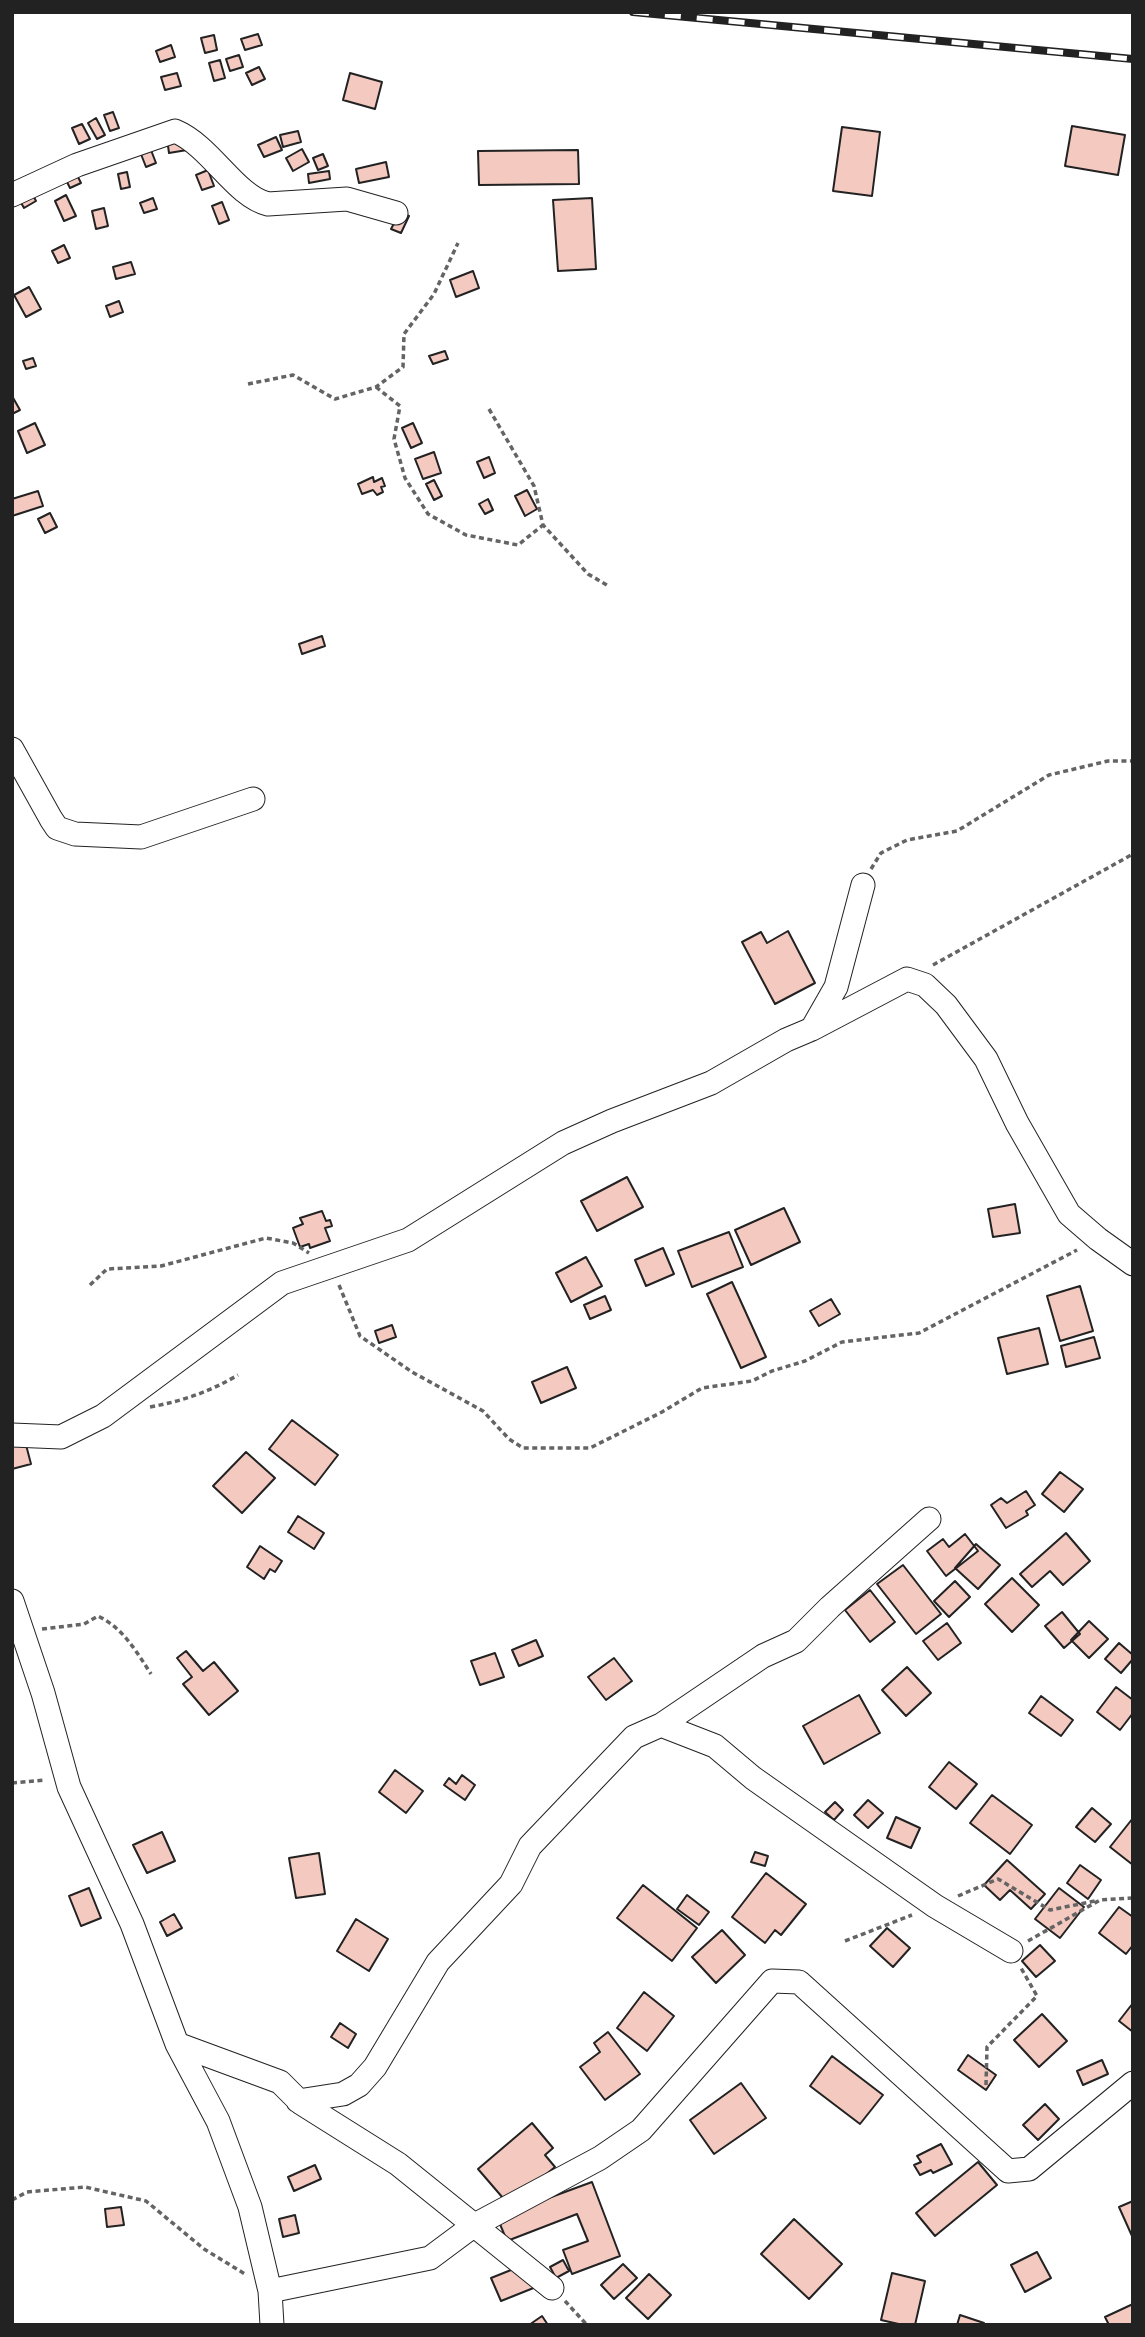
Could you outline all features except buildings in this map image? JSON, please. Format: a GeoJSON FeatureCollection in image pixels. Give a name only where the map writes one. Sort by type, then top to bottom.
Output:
{"type":"FeatureCollection","features":[{"type":"Feature","properties":{"kind":"street"},"geometry":{"type":"LineString","coordinates":[[12,195],[77,165],[175,131],[190,138],[250,197],[258,201],[268,204],[347,199],[396,213]]}},
{"type":"Feature","properties":{"kind":"street"},"geometry":{"type":"LineString","coordinates":[[12,749],[57,828],[75,834],[141,837],[253,799]]}},
{"type":"Feature","properties":{"kind":"street"},"geometry":{"type":"LineString","coordinates":[[812,1029],[836,987],[863,885]]}},
{"type":"Feature","properties":{"kind":"street"},"geometry":{"type":"LineString","coordinates":[[12,1435],[61,1437],[103,1416],[282,1283],[408,1240],[563,1143],[711,1083],[786,1040],[907,979],[925,985],[946,1005],[986,1059],[1017,1123],[1069,1214],[1133,1264]]}},
{"type":"Feature","properties":{"kind":"street"},"geometry":{"type":"LineString","coordinates":[[298,2101],[343,2094],[359,2085],[375,2067],[438,1962],[511,1884],[530,1846],[634,1737],[662,1724],[763,1656],[796,1641],[929,1519]]}},
{"type":"Feature","properties":{"kind":"street"},"geometry":{"type":"LineString","coordinates":[[12,1601],[43,1693],[69,1787],[132,1924],[177,2044],[218,2121],[250,2207],[270,2291],[272,2325]]}},
{"type":"Feature","properties":{"kind":"street"},"geometry":{"type":"LineString","coordinates":[[662,1724],[715,1746],[753,1778],[935,1906],[1012,1951]]}},
{"type":"Feature","properties":{"kind":"street"},"geometry":{"type":"LineString","coordinates":[[270,2291],[430,2258],[473,2226],[600,2158],[640,2130],[772,1981],[799,1982],[1008,2171],[1029,2169],[1133,2083]]}},
{"type":"Feature","properties":{"kind":"street"},"geometry":{"type":"LineString","coordinates":[[177,2044],[280,2082],[298,2101],[398,2164],[552,2288]]}},
{"type":"Feature","properties":{"kind":"path"},"geometry":{"type":"LineString","coordinates":[[248,384],[293,374],[335,399],[376,387],[403,367],[404,334],[434,294],[458,243]]}},
{"type":"Feature","properties":{"kind":"path"},"geometry":{"type":"LineString","coordinates":[[376,387],[400,406],[394,439],[405,478],[428,514],[466,535],[518,545],[543,525]]}},
{"type":"Feature","properties":{"kind":"path"},"geometry":{"type":"LineString","coordinates":[[489,409],[534,486],[543,525],[588,574],[607,584]]}},
{"type":"Feature","properties":{"kind":"path"},"geometry":{"type":"LineString","coordinates":[[863,885],[881,853],[907,840],[957,831],[1049,775],[1108,761],[1133,761]]}},
{"type":"Feature","properties":{"kind":"path"},"geometry":{"type":"LineString","coordinates":[[907,979],[1133,854]]}},
{"type":"Feature","properties":{"kind":"path"},"geometry":{"type":"LineString","coordinates":[[90,1285],[107,1269],[161,1266],[266,1238],[293,1243],[332,1267],[360,1336],[384,1354],[483,1411],[509,1439],[523,1448],[590,1448],[662,1412],[702,1388],[752,1381],[842,1342],[919,1333],[1009,1283],[1098,1239]]}},
{"type":"Feature","properties":{"kind":"path"},"geometry":{"type":"LineString","coordinates":[[140,1409],[177,1402],[211,1391],[238,1375]]}},
{"type":"Feature","properties":{"kind":"path"},"geometry":{"type":"LineString","coordinates":[[22,1632],[84,1624],[98,1616],[119,1629],[151,1674]]}},
{"type":"Feature","properties":{"kind":"path"},"geometry":{"type":"LineString","coordinates":[[12,1783],[43,1779],[69,1787]]}},
{"type":"Feature","properties":{"kind":"path"},"geometry":{"type":"LineString","coordinates":[[986,2085],[988,2046],[1037,1996],[1012,1951],[1100,1900],[1133,1898]]}},
{"type":"Feature","properties":{"kind":"path"},"geometry":{"type":"LineString","coordinates":[[12,2200],[27,2192],[85,2187],[146,2201],[204,2249],[270,2291]]}},
{"type":"Feature","properties":{"kind":"path"},"geometry":{"type":"LineString","coordinates":[[552,2288],[587,2325]]}},
{"type":"Feature","properties":{"kind":"railway"},"geometry":{"type":"LineString","coordinates":[[633,12],[1133,59]]}}]}
